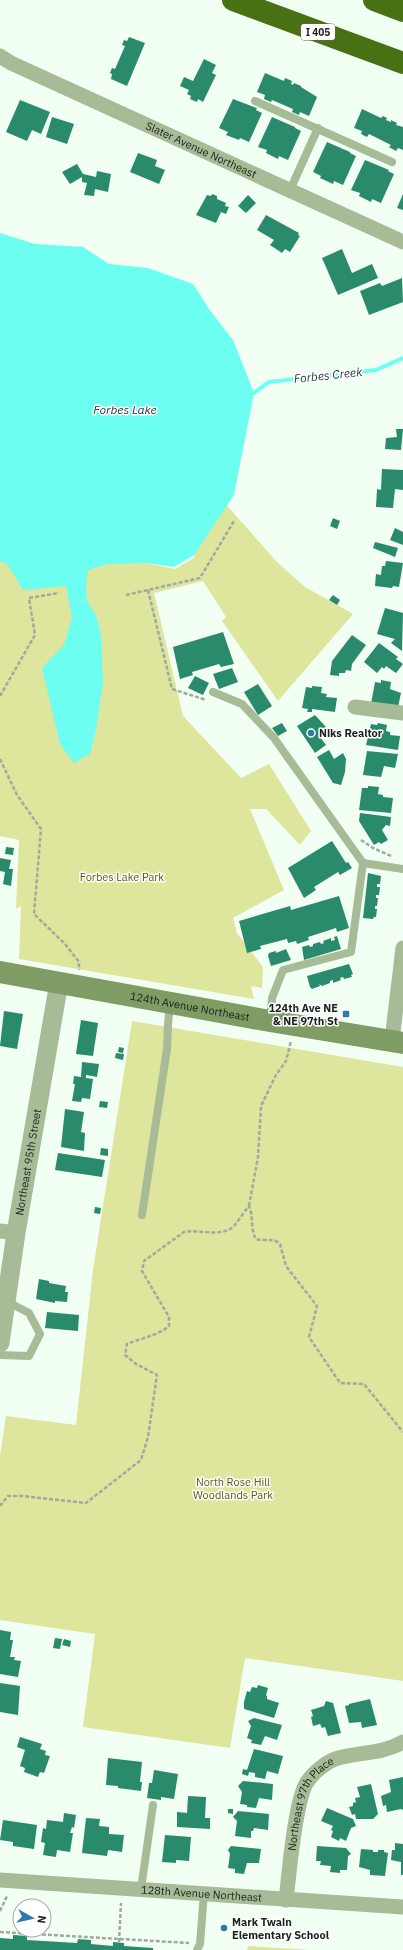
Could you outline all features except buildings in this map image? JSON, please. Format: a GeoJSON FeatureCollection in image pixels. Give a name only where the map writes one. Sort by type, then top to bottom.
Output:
{"type":"FeatureCollection","features":[{"type":"Feature","properties":{"kind":"highway","name":"I 405"},"geometry":{"type":"LineString","coordinates":[[233,0],[403,63]]}},
{"type":"Feature","properties":{"kind":"highway"},"geometry":{"type":"LineString","coordinates":[[374,0],[403,10]]}},
{"type":"Feature","properties":{"kind":"main road","name":"124th Avenue Northeast"},"geometry":{"type":"LineString","coordinates":[[0,972],[270,1021],[397,1041]]}},
{"type":"Feature","properties":{"kind":"street","name":"Slater Avenue Northeast"},"geometry":{"type":"LineString","coordinates":[[0,56],[11,63],[403,242]]}},
{"type":"Feature","properties":{"kind":"street"},"geometry":{"type":"LineString","coordinates":[[355,707],[403,713]]}},
{"type":"Feature","properties":{"kind":"street"},"geometry":{"type":"LineString","coordinates":[[397,1041],[403,948]]}},
{"type":"Feature","properties":{"kind":"street","name":"Northeast 95th Street"},"geometry":{"type":"LineString","coordinates":[[0,1343],[6,1301],[8,1232],[59,982]]}},
{"type":"Feature","properties":{"kind":"street","name":"Northeast 97th Place"},"geometry":{"type":"LineString","coordinates":[[286,1900],[300,1800],[307,1783],[322,1767],[337,1758],[390,1749],[403,1742]]}},
{"type":"Feature","properties":{"kind":"street","name":"128th Avenue Northeast"},"geometry":{"type":"LineString","coordinates":[[0,1880],[403,1907]]}},
{"type":"Feature","properties":{"kind":"lane"},"geometry":{"type":"LineString","coordinates":[[255,101],[392,162]]}},
{"type":"Feature","properties":{"kind":"lane"},"geometry":{"type":"LineString","coordinates":[[290,190],[318,128]]}},
{"type":"Feature","properties":{"kind":"lane"},"geometry":{"type":"LineString","coordinates":[[213,692],[242,704],[274,738],[363,863],[351,952],[283,970],[272,998],[270,1021]]}},
{"type":"Feature","properties":{"kind":"lane"},"geometry":{"type":"LineString","coordinates":[[363,863],[403,869]]}},
{"type":"Feature","properties":{"kind":"lane"},"geometry":{"type":"LineString","coordinates":[[142,1214],[168,1049],[168,1024],[171,1002]]}},
{"type":"Feature","properties":{"kind":"lane"},"geometry":{"type":"LineString","coordinates":[[0,1355],[29,1356],[40,1334],[28,1314],[6,1301]]}},
{"type":"Feature","properties":{"kind":"lane"},"geometry":{"type":"LineString","coordinates":[[141,1889],[153,1805]]}},
{"type":"Feature","properties":{"kind":"lane"},"geometry":{"type":"LineString","coordinates":[[198,1947],[204,1893]]}},
{"type":"Feature","properties":{"kind":"path"},"geometry":{"type":"LineString","coordinates":[[126,595],[200,578],[234,521]]}},
{"type":"Feature","properties":{"kind":"path"},"geometry":{"type":"LineString","coordinates":[[148,590],[172,689],[211,702],[213,692]]}},
{"type":"Feature","properties":{"kind":"path"},"geometry":{"type":"LineString","coordinates":[[0,696],[35,635],[29,598],[59,593]]}},
{"type":"Feature","properties":{"kind":"path"},"geometry":{"type":"LineString","coordinates":[[0,759],[17,795],[41,829],[34,914],[65,944],[80,962],[79,971]]}},
{"type":"Feature","properties":{"kind":"path"},"geometry":{"type":"LineString","coordinates":[[0,1506],[8,1496],[86,1503],[141,1460],[148,1437],[157,1375],[136,1364],[125,1355],[127,1344],[144,1336],[161,1333],[169,1326],[169,1317],[142,1271],[144,1261],[184,1232],[221,1232],[228,1230],[234,1226],[249,1206],[258,1157],[261,1106],[276,1075],[286,1061],[294,1025]]}},
{"type":"Feature","properties":{"kind":"path"},"geometry":{"type":"LineString","coordinates":[[249,1206],[253,1218],[253,1234],[256,1239],[277,1241],[280,1244],[286,1266],[317,1306],[309,1337],[340,1383],[364,1384],[403,1432]]}},
{"type":"Feature","properties":{"kind":"path"},"geometry":{"type":"LineString","coordinates":[[0,1911],[7,1896]]}},
{"type":"Feature","properties":{"kind":"path"},"geometry":{"type":"LineString","coordinates":[[119,1941],[121,1903]]}},
{"type":"Feature","properties":{"kind":"path"},"geometry":{"type":"LineString","coordinates":[[0,1932],[198,1947]]}},
{"type":"Feature","properties":{"kind":"green space","name":"Forbes Lake Park"},"geometry":{"type":"Polygon","coordinates":[[[222,500],[277,562],[305,587],[353,614],[278,701],[222,621],[226,617],[203,581],[154,593],[183,716],[241,778],[269,764],[311,831],[300,845],[266,809],[250,809],[284,890],[233,918],[237,933],[263,967],[262,988],[251,986],[254,999],[19,959],[21,906],[16,909],[19,840],[0,836],[0,560],[146,563],[175,569],[194,558],[194,555],[222,500]]]}},
{"type":"Feature","properties":{"kind":"green space","name":"North Rose Hill Woodlands Park"},"geometry":{"type":"Polygon","coordinates":[[[132,1021],[403,1067],[403,1681],[245,1658],[230,1748],[83,1727],[95,1634],[0,1620],[0,1456],[6,1416],[76,1425],[93,1270],[132,1021]]]}},
{"type":"Feature","properties":{"kind":"green space"},"geometry":{"type":"Polygon","coordinates":[[[248,1946],[310,1950],[247,1950],[248,1946]]]}},
{"type":"Feature","properties":{"kind":"water","name":"Forbes Lake"},"geometry":{"type":"Polygon","coordinates":[[[0,233],[35,244],[83,247],[109,264],[148,268],[193,284],[209,309],[233,340],[254,393],[234,495],[194,555],[174,567],[146,563],[108,564],[88,570],[86,585],[87,601],[96,615],[101,634],[103,683],[96,729],[90,754],[74,763],[60,744],[42,668],[64,645],[72,618],[66,586],[23,590],[7,564],[0,561],[0,233]]]}},
{"type":"Feature","properties":{"kind":"waterway","name":"Forbes Creek"},"geometry":{"type":"LineString","coordinates":[[254,393],[269,382],[376,370],[403,358]]}},
{"type":"Feature","properties":{"kind":"place","name":"Niks Realtor"},"geometry":{"type":"Point","coordinates":[311,733]}},
{"type":"Feature","properties":{"kind":"place","name":"124th Ave NE & NE 97th St"},"geometry":{"type":"Point","coordinates":[346,1014]}},
{"type":"Feature","properties":{"kind":"place","name":"Mark Twain Elementary School"},"geometry":{"type":"Point","coordinates":[224,1928]}}]}
